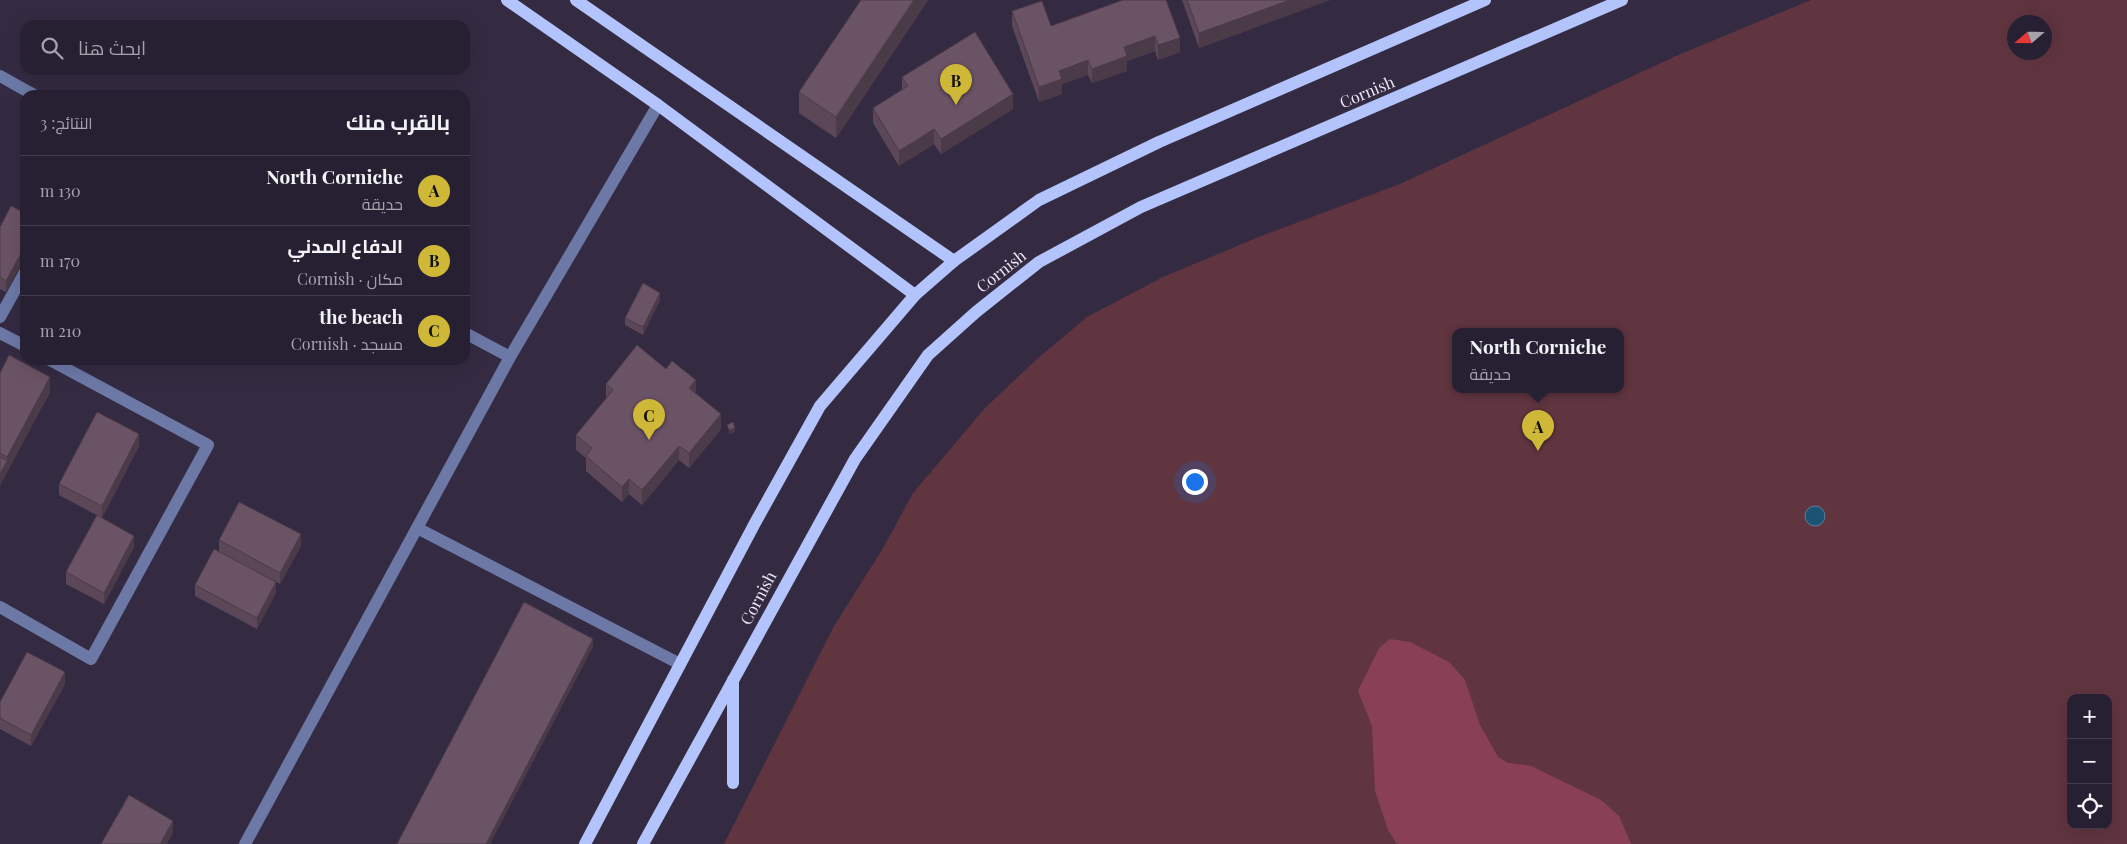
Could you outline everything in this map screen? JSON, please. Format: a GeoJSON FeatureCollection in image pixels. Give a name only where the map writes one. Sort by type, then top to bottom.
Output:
{"type":"FeatureCollection","features":[{"type":"Feature","properties":{"kind":"main road"},"geometry":{"type":"LineString","coordinates":[[507,0],[658,105],[915,295]]}},
{"type":"Feature","properties":{"kind":"main road"},"geometry":{"type":"LineString","coordinates":[[576,0],[954,261]]}},
{"type":"Feature","properties":{"kind":"main road"},"geometry":{"type":"LineString","coordinates":[[585,844],[820,406],[915,295],[954,261],[1039,200],[1159,142],[1485,0]]}},
{"type":"Feature","properties":{"kind":"main road","name":"Cornish"},"geometry":{"type":"LineString","coordinates":[[643,844],[732,679],[855,459],[928,355],[976,312],[1039,262],[1141,207],[1622,0]]}},
{"type":"Feature","properties":{"kind":"main road"},"geometry":{"type":"LineString","coordinates":[[732,679],[733,783]]}},
{"type":"Feature","properties":{"kind":"street"},"geometry":{"type":"LineString","coordinates":[[0,76],[25,90]]}},
{"type":"Feature","properties":{"kind":"street"},"geometry":{"type":"LineString","coordinates":[[245,844],[510,357],[658,105]]}},
{"type":"Feature","properties":{"kind":"street"},"geometry":{"type":"LineString","coordinates":[[0,317],[20,281]]}},
{"type":"Feature","properties":{"kind":"street"},"geometry":{"type":"LineString","coordinates":[[0,333],[20,343]]}},
{"type":"Feature","properties":{"kind":"street"},"geometry":{"type":"LineString","coordinates":[[470,336],[510,357]]}},
{"type":"Feature","properties":{"kind":"street"},"geometry":{"type":"LineString","coordinates":[[0,607],[91,658],[208,445],[59,365]]}},
{"type":"Feature","properties":{"kind":"street"},"geometry":{"type":"LineString","coordinates":[[417,528],[680,664]]}},
{"type":"Feature","properties":{"kind":"shaded area"},"geometry":{"type":"Polygon","coordinates":[[[1811,0],[2127,0],[2127,844],[724,844],[834,626],[882,550],[913,493],[985,408],[1037,359],[1087,317],[1163,277],[1261,236],[1400,184],[1676,56],[1811,0]]]}},
{"type":"Feature","properties":{"kind":"shaded area"},"geometry":{"type":"Polygon","coordinates":[[[1390,639],[1410,642],[1449,662],[1465,680],[1480,725],[1498,757],[1508,763],[1531,766],[1601,800],[1619,816],[1631,844],[1397,844],[1388,830],[1375,791],[1372,726],[1358,691],[1379,648],[1390,639]]]}},
{"type":"Feature","properties":{"kind":"water"},"geometry":{"type":"Polygon","coordinates":[[[1811,506],[1819,506],[1825,512],[1825,520],[1819,526],[1811,526],[1805,520],[1805,512],[1811,506]]]}},
{"type":"Feature","properties":{"kind":"building"},"geometry":{"type":"Polygon","coordinates":[[[861,0],[914,0],[836,117],[799,92],[861,0]]]}},
{"type":"Feature","properties":{"kind":"building"},"geometry":{"type":"Polygon","coordinates":[[[1123,0],[1166,0],[1180,38],[1158,45],[1155,36],[1124,47],[1127,56],[1092,69],[1088,60],[1059,71],[1062,79],[1039,87],[1012,11],[1042,1],[1051,26],[1123,0]]]}},
{"type":"Feature","properties":{"kind":"building"},"geometry":{"type":"Polygon","coordinates":[[[1187,0],[1290,0],[1199,33],[1187,0]]]}},
{"type":"Feature","properties":{"kind":"building"},"geometry":{"type":"Polygon","coordinates":[[[975,32],[1013,94],[941,139],[934,129],[899,151],[873,108],[908,86],[902,77],[975,32]]]}},
{"type":"Feature","properties":{"kind":"building"},"geometry":{"type":"Polygon","coordinates":[[[11,206],[20,210],[20,255],[6,281],[0,277],[0,227],[11,206]]]}},
{"type":"Feature","properties":{"kind":"building"},"geometry":{"type":"Polygon","coordinates":[[[643,283],[660,293],[643,327],[625,318],[643,283]]]}},
{"type":"Feature","properties":{"kind":"building"},"geometry":{"type":"Polygon","coordinates":[[[637,345],[666,369],[672,361],[696,380],[689,388],[721,414],[689,453],[679,446],[642,490],[629,479],[622,487],[586,456],[592,448],[576,435],[613,390],[606,384],[637,345]]]}},
{"type":"Feature","properties":{"kind":"building"},"geometry":{"type":"Polygon","coordinates":[[[9,355],[20,361],[20,365],[28,365],[50,377],[7,457],[0,453],[0,373],[9,355]]]}},
{"type":"Feature","properties":{"kind":"building"},"geometry":{"type":"Polygon","coordinates":[[[97,412],[139,434],[102,506],[59,484],[97,412]]]}},
{"type":"Feature","properties":{"kind":"building"},"geometry":{"type":"Polygon","coordinates":[[[733,422],[735,428],[729,430],[727,425],[733,422]]]}},
{"type":"Feature","properties":{"kind":"building"},"geometry":{"type":"Polygon","coordinates":[[[0,457],[7,461],[0,474],[0,457]]]}},
{"type":"Feature","properties":{"kind":"building"},"geometry":{"type":"Polygon","coordinates":[[[239,502],[301,534],[280,573],[219,540],[239,502]]]}},
{"type":"Feature","properties":{"kind":"building"},"geometry":{"type":"Polygon","coordinates":[[[97,515],[134,536],[104,593],[66,572],[97,515]]]}},
{"type":"Feature","properties":{"kind":"building"},"geometry":{"type":"Polygon","coordinates":[[[214,549],[276,582],[257,618],[195,585],[214,549]]]}},
{"type":"Feature","properties":{"kind":"building"},"geometry":{"type":"Polygon","coordinates":[[[524,602],[593,639],[486,844],[397,844],[524,602]]]}},
{"type":"Feature","properties":{"kind":"building"},"geometry":{"type":"Polygon","coordinates":[[[27,652],[65,672],[31,735],[0,718],[0,702],[27,652]]]}},
{"type":"Feature","properties":{"kind":"building"},"geometry":{"type":"Polygon","coordinates":[[[129,795],[173,821],[160,844],[101,844],[129,795]]]}},
{"type":"Feature","properties":{"kind":"place","name":"الدفاع المدني"},"geometry":{"type":"Point","coordinates":[956,105]}},
{"type":"Feature","properties":{"kind":"place","name":"the beach"},"geometry":{"type":"Point","coordinates":[649,440]}},
{"type":"Feature","properties":{"kind":"place","name":"North Corniche"},"geometry":{"type":"Point","coordinates":[1538,451]}}]}
